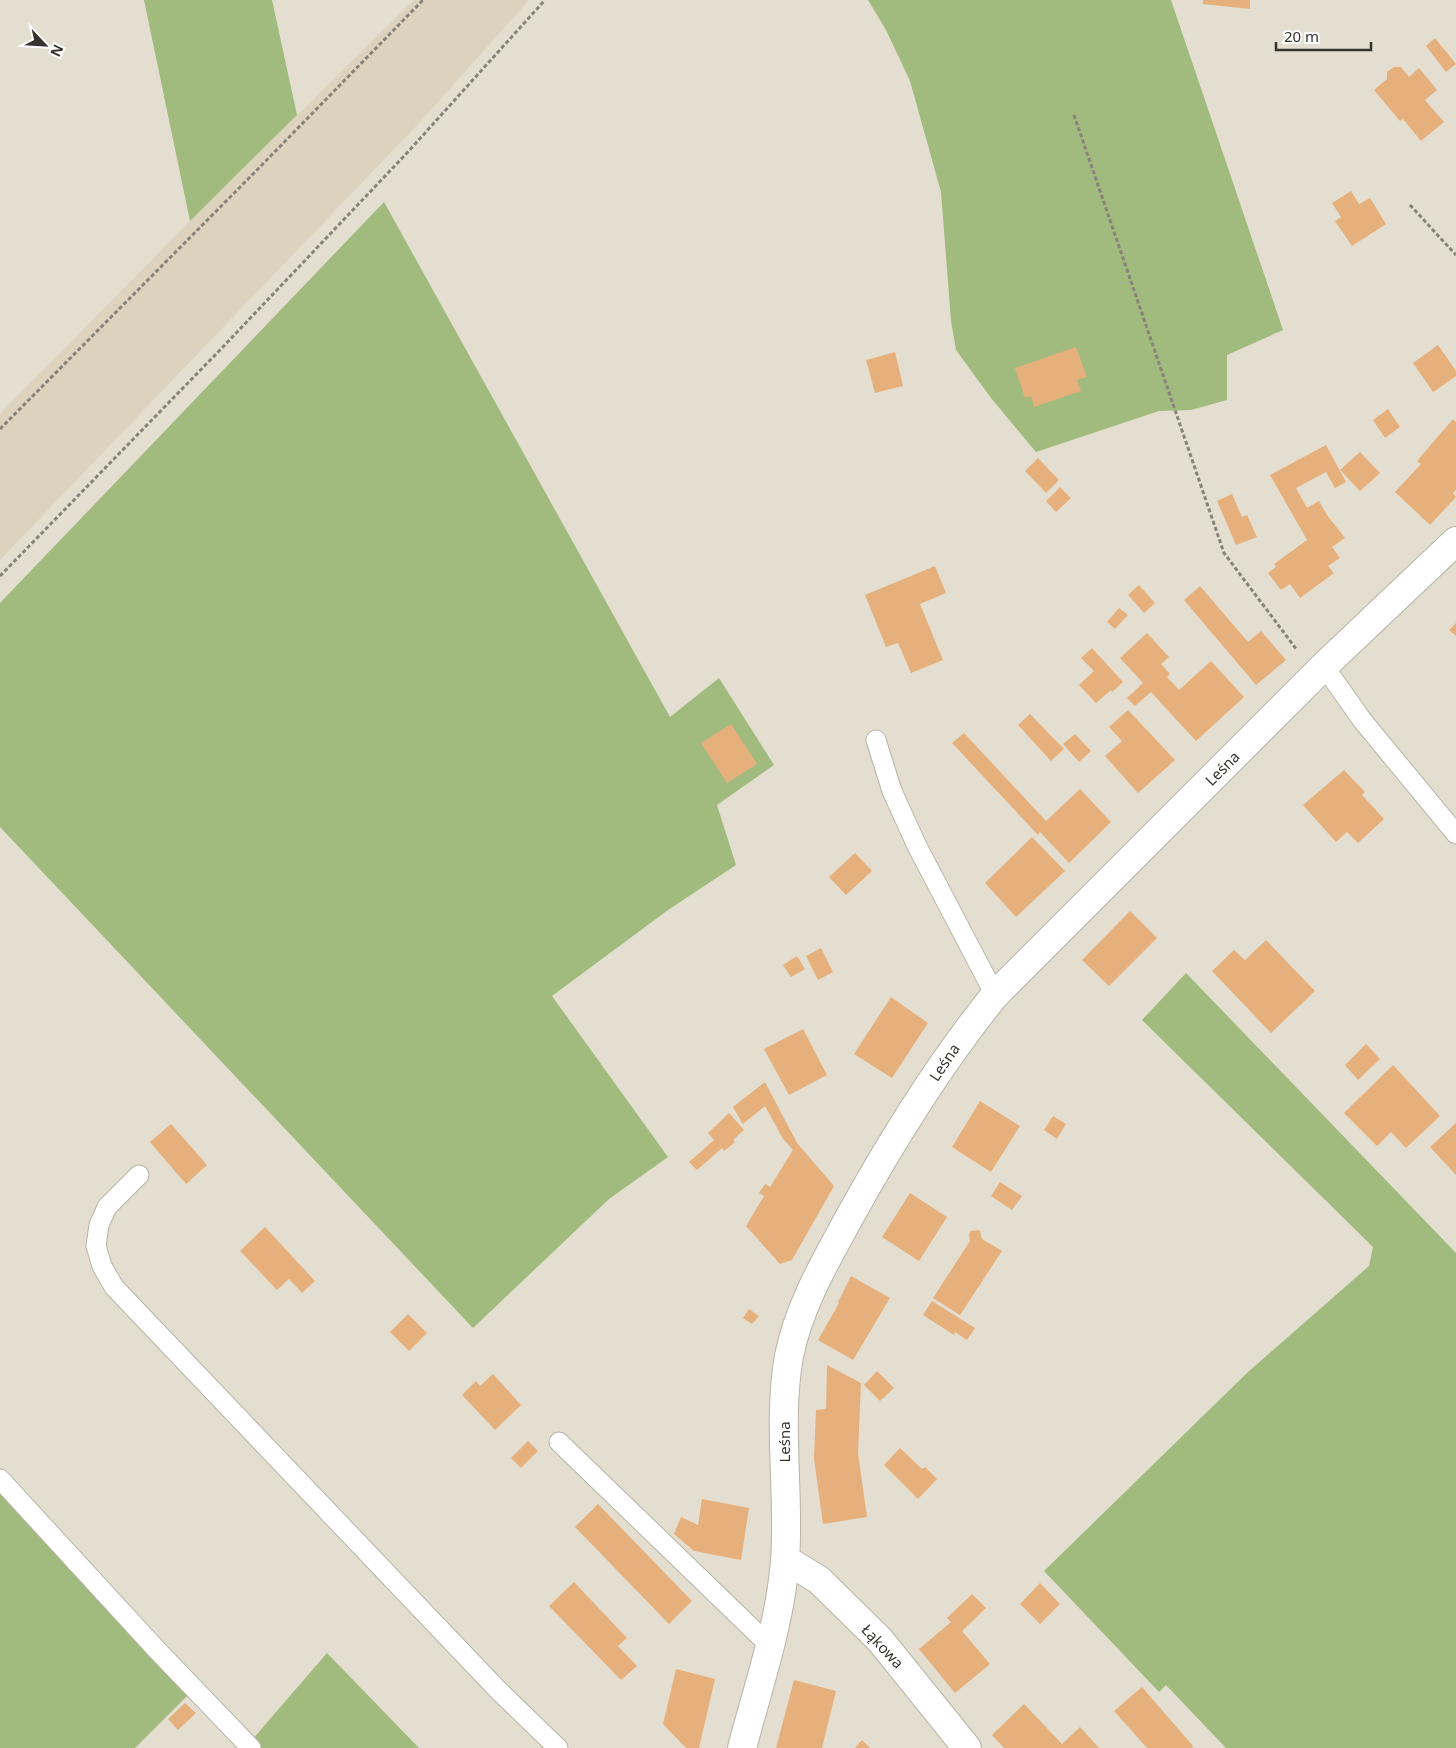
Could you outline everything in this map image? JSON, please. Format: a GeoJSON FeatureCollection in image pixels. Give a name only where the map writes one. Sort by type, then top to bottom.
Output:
{"type":"FeatureCollection","features":[{"type":"Feature","properties":{"kind":"street","name":"Leśna"},"geometry":{"type":"LineString","coordinates":[[742,1748],[781,1592],[785,1559],[783,1436],[789,1357],[796,1326],[823,1265],[883,1156],[967,1028],[995,995],[1320,670],[1456,541]]}},
{"type":"Feature","properties":{"kind":"street","name":"Łąkowa"},"geometry":{"type":"LineString","coordinates":[[785,1559],[819,1580],[880,1640],[966,1748]]}},
{"type":"Feature","properties":{"kind":"lane"},"geometry":{"type":"LineString","coordinates":[[1320,670],[1456,834]]}},
{"type":"Feature","properties":{"kind":"lane"},"geometry":{"type":"LineString","coordinates":[[876,740],[892,791],[918,846],[995,995]]}},
{"type":"Feature","properties":{"kind":"lane"},"geometry":{"type":"LineString","coordinates":[[139,1175],[108,1207],[99,1225],[96,1246],[102,1266],[114,1287],[499,1690],[558,1748]]}},
{"type":"Feature","properties":{"kind":"lane"},"geometry":{"type":"LineString","coordinates":[[559,1442],[769,1646]]}},
{"type":"Feature","properties":{"kind":"lane"},"geometry":{"type":"LineString","coordinates":[[0,1479],[157,1650],[251,1748]]}},
{"type":"Feature","properties":{"kind":"path"},"geometry":{"type":"LineString","coordinates":[[0,430],[422,0]]}},
{"type":"Feature","properties":{"kind":"path"},"geometry":{"type":"LineString","coordinates":[[0,576],[220,350],[406,154],[545,0]]}},
{"type":"Feature","properties":{"kind":"path"},"geometry":{"type":"LineString","coordinates":[[1074,115],[1224,553],[1320,670]]}},
{"type":"Feature","properties":{"kind":"path"},"geometry":{"type":"LineString","coordinates":[[1410,205],[1456,255]]}},
{"type":"Feature","properties":{"kind":"shaded area"},"geometry":{"type":"Polygon","coordinates":[[[414,0],[529,0],[421,121],[0,560],[0,414],[190,221],[414,0]]]}},
{"type":"Feature","properties":{"kind":"green space"},"geometry":{"type":"Polygon","coordinates":[[[144,0],[272,0],[297,115],[190,221],[144,0]]]}},
{"type":"Feature","properties":{"kind":"green space"},"geometry":{"type":"Polygon","coordinates":[[[868,0],[1171,0],[1283,330],[1227,355],[1227,400],[1191,410],[1159,411],[1036,452],[991,398],[956,350],[951,321],[941,192],[910,81],[886,30],[868,0]]]}},
{"type":"Feature","properties":{"kind":"green space"},"geometry":{"type":"Polygon","coordinates":[[[384,202],[670,717],[719,678],[774,765],[717,805],[736,865],[668,910],[552,996],[668,1157],[609,1199],[473,1328],[0,827],[0,603],[384,202]]]}},
{"type":"Feature","properties":{"kind":"green space"},"geometry":{"type":"Polygon","coordinates":[[[1186,973],[1456,1253],[1456,1748],[1226,1748],[1166,1685],[1159,1692],[1044,1571],[1248,1372],[1369,1266],[1373,1247],[1142,1020],[1186,973]]]}},
{"type":"Feature","properties":{"kind":"green space"},"geometry":{"type":"Polygon","coordinates":[[[0,1486],[189,1694],[135,1748],[0,1748],[0,1486]]]}},
{"type":"Feature","properties":{"kind":"green space"},"geometry":{"type":"Polygon","coordinates":[[[327,1653],[419,1748],[245,1748],[327,1653]]]}},
{"type":"Feature","properties":{"kind":"building"},"geometry":{"type":"Polygon","coordinates":[[[1203,0],[1250,0],[1250,9],[1203,4],[1203,0]]]}},
{"type":"Feature","properties":{"kind":"building"},"geometry":{"type":"Polygon","coordinates":[[[1435,38],[1456,64],[1446,72],[1426,46],[1435,38]]]}},
{"type":"Feature","properties":{"kind":"building"},"geometry":{"type":"Polygon","coordinates":[[[1394,67],[1401,67],[1409,77],[1419,68],[1437,90],[1425,100],[1444,122],[1421,141],[1403,119],[1400,121],[1374,90],[1387,79],[1387,72],[1394,67]]]}},
{"type":"Feature","properties":{"kind":"building"},"geometry":{"type":"Polygon","coordinates":[[[1351,191],[1359,204],[1370,198],[1386,224],[1352,246],[1335,221],[1341,217],[1332,203],[1351,191]]]}},
{"type":"Feature","properties":{"kind":"building"},"geometry":{"type":"Polygon","coordinates":[[[1438,345],[1456,371],[1456,376],[1433,392],[1413,363],[1438,345]]]}},
{"type":"Feature","properties":{"kind":"building"},"geometry":{"type":"Polygon","coordinates":[[[1076,347],[1087,377],[1077,380],[1081,391],[1034,407],[1031,396],[1025,398],[1015,368],[1076,347]]]}},
{"type":"Feature","properties":{"kind":"building"},"geometry":{"type":"Polygon","coordinates":[[[895,352],[903,386],[875,393],[866,360],[895,352]]]}},
{"type":"Feature","properties":{"kind":"building"},"geometry":{"type":"Polygon","coordinates":[[[1388,409],[1400,427],[1385,438],[1373,420],[1388,409]]]}},
{"type":"Feature","properties":{"kind":"building"},"geometry":{"type":"Polygon","coordinates":[[[1453,419],[1456,422],[1456,490],[1453,493],[1456,497],[1430,525],[1395,492],[1421,464],[1417,461],[1453,419]]]}},
{"type":"Feature","properties":{"kind":"building"},"geometry":{"type":"Polygon","coordinates":[[[1326,445],[1346,482],[1335,488],[1326,472],[1296,488],[1307,508],[1319,501],[1327,515],[1345,538],[1332,547],[1340,558],[1328,566],[1334,573],[1300,598],[1290,584],[1281,590],[1268,573],[1276,567],[1274,564],[1307,540],[1270,475],[1326,445]]]}},
{"type":"Feature","properties":{"kind":"building"},"geometry":{"type":"Polygon","coordinates":[[[1360,452],[1380,473],[1360,491],[1340,470],[1360,452]]]}},
{"type":"Feature","properties":{"kind":"building"},"geometry":{"type":"Polygon","coordinates":[[[1038,458],[1059,480],[1046,493],[1025,471],[1038,458]]]}},
{"type":"Feature","properties":{"kind":"building"},"geometry":{"type":"Polygon","coordinates":[[[1060,487],[1071,498],[1056,512],[1046,501],[1060,487]]]}},
{"type":"Feature","properties":{"kind":"building"},"geometry":{"type":"Polygon","coordinates":[[[1232,494],[1242,517],[1247,515],[1257,537],[1236,545],[1217,501],[1232,494]]]}},
{"type":"Feature","properties":{"kind":"building"},"geometry":{"type":"Polygon","coordinates":[[[935,566],[946,593],[920,604],[943,660],[911,673],[898,643],[886,647],[865,595],[935,566]]]}},
{"type":"Feature","properties":{"kind":"building"},"geometry":{"type":"Polygon","coordinates":[[[1139,585],[1155,603],[1144,613],[1128,595],[1139,585]]]}},
{"type":"Feature","properties":{"kind":"building"},"geometry":{"type":"Polygon","coordinates":[[[1200,586],[1248,642],[1261,631],[1286,660],[1256,685],[1184,600],[1200,586]]]}},
{"type":"Feature","properties":{"kind":"building"},"geometry":{"type":"Polygon","coordinates":[[[1119,608],[1128,615],[1115,629],[1107,622],[1119,608]]]}},
{"type":"Feature","properties":{"kind":"building"},"geometry":{"type":"Polygon","coordinates":[[[1456,623],[1456,636],[1449,630],[1456,623]]]}},
{"type":"Feature","properties":{"kind":"building"},"geometry":{"type":"Polygon","coordinates":[[[1147,633],[1169,657],[1161,664],[1170,674],[1167,677],[1179,690],[1211,661],[1244,697],[1196,741],[1151,692],[1135,706],[1127,698],[1143,683],[1120,658],[1147,633]]]}},
{"type":"Feature","properties":{"kind":"building"},"geometry":{"type":"Polygon","coordinates":[[[1092,648],[1123,682],[1096,703],[1079,685],[1094,671],[1081,658],[1092,648]]]}},
{"type":"Feature","properties":{"kind":"building"},"geometry":{"type":"Polygon","coordinates":[[[1128,710],[1175,760],[1138,793],[1105,756],[1122,741],[1109,727],[1128,710]]]}},
{"type":"Feature","properties":{"kind":"building"},"geometry":{"type":"Polygon","coordinates":[[[1030,714],[1064,749],[1051,761],[1018,725],[1030,714]]]}},
{"type":"Feature","properties":{"kind":"building"},"geometry":{"type":"Polygon","coordinates":[[[731,724],[757,764],[727,783],[701,743],[731,724]]]}},
{"type":"Feature","properties":{"kind":"building"},"geometry":{"type":"Polygon","coordinates":[[[964,733],[1046,821],[1080,789],[1111,822],[1069,863],[1040,832],[1038,835],[952,743],[964,733]]]}},
{"type":"Feature","properties":{"kind":"building"},"geometry":{"type":"Polygon","coordinates":[[[1075,734],[1091,751],[1079,762],[1063,744],[1075,734]]]}},
{"type":"Feature","properties":{"kind":"building"},"geometry":{"type":"Polygon","coordinates":[[[1344,770],[1365,792],[1362,795],[1384,819],[1358,843],[1347,832],[1336,842],[1303,805],[1344,770]]]}},
{"type":"Feature","properties":{"kind":"building"},"geometry":{"type":"Polygon","coordinates":[[[1032,837],[1065,871],[1016,917],[985,883],[1032,837]]]}},
{"type":"Feature","properties":{"kind":"building"},"geometry":{"type":"Polygon","coordinates":[[[855,853],[872,871],[846,895],[829,877],[855,853]]]}},
{"type":"Feature","properties":{"kind":"building"},"geometry":{"type":"Polygon","coordinates":[[[1130,911],[1157,938],[1109,986],[1082,960],[1130,911]]]}},
{"type":"Feature","properties":{"kind":"building"},"geometry":{"type":"Polygon","coordinates":[[[1266,940],[1315,991],[1271,1033],[1212,971],[1234,950],[1245,960],[1266,940]]]}},
{"type":"Feature","properties":{"kind":"building"},"geometry":{"type":"Polygon","coordinates":[[[821,948],[833,972],[818,980],[806,956],[821,948]]]}},
{"type":"Feature","properties":{"kind":"building"},"geometry":{"type":"Polygon","coordinates":[[[797,956],[805,969],[791,977],[783,965],[797,956]]]}},
{"type":"Feature","properties":{"kind":"building"},"geometry":{"type":"Polygon","coordinates":[[[891,997],[928,1023],[892,1078],[854,1054],[891,997]]]}},
{"type":"Feature","properties":{"kind":"building"},"geometry":{"type":"Polygon","coordinates":[[[803,1029],[827,1075],[789,1095],[764,1049],[803,1029]]]}},
{"type":"Feature","properties":{"kind":"building"},"geometry":{"type":"Polygon","coordinates":[[[1366,1044],[1380,1059],[1358,1080],[1345,1065],[1366,1044]]]}},
{"type":"Feature","properties":{"kind":"building"},"geometry":{"type":"Polygon","coordinates":[[[1393,1065],[1440,1116],[1406,1148],[1391,1132],[1377,1146],[1344,1113],[1393,1065]]]}},
{"type":"Feature","properties":{"kind":"building"},"geometry":{"type":"Polygon","coordinates":[[[765,1082],[797,1143],[834,1186],[792,1260],[780,1264],[746,1226],[764,1196],[759,1193],[765,1184],[770,1187],[793,1150],[783,1139],[765,1106],[743,1124],[733,1107],[765,1082]]]}},
{"type":"Feature","properties":{"kind":"building"},"geometry":{"type":"Polygon","coordinates":[[[980,1101],[1020,1126],[991,1172],[952,1147],[980,1101]]]}},
{"type":"Feature","properties":{"kind":"building"},"geometry":{"type":"Polygon","coordinates":[[[729,1113],[744,1130],[733,1140],[735,1142],[724,1151],[722,1148],[697,1170],[689,1162],[714,1140],[708,1133],[729,1113]]]}},
{"type":"Feature","properties":{"kind":"building"},"geometry":{"type":"Polygon","coordinates":[[[1053,1116],[1066,1124],[1057,1139],[1044,1130],[1053,1116]]]}},
{"type":"Feature","properties":{"kind":"building"},"geometry":{"type":"Polygon","coordinates":[[[1456,1123],[1456,1175],[1430,1147],[1456,1123]]]}},
{"type":"Feature","properties":{"kind":"building"},"geometry":{"type":"Polygon","coordinates":[[[171,1124],[207,1165],[186,1184],[150,1142],[171,1124]]]}},
{"type":"Feature","properties":{"kind":"building"},"geometry":{"type":"Polygon","coordinates":[[[1000,1182],[1022,1196],[1012,1210],[991,1196],[1000,1182]]]}},
{"type":"Feature","properties":{"kind":"building"},"geometry":{"type":"Polygon","coordinates":[[[910,1193],[947,1217],[919,1261],[882,1237],[910,1193]]]}},
{"type":"Feature","properties":{"kind":"building"},"geometry":{"type":"Polygon","coordinates":[[[265,1227],[315,1281],[302,1293],[289,1279],[277,1290],[240,1251],[265,1227]]]}},
{"type":"Feature","properties":{"kind":"building"},"geometry":{"type":"Polygon","coordinates":[[[978,1230],[982,1239],[1002,1251],[960,1315],[933,1298],[970,1241],[969,1234],[971,1231],[978,1230]]]}},
{"type":"Feature","properties":{"kind":"building"},"geometry":{"type":"Polygon","coordinates":[[[851,1276],[890,1298],[853,1360],[818,1340],[839,1303],[851,1276]]]}},
{"type":"Feature","properties":{"kind":"building"},"geometry":{"type":"Polygon","coordinates":[[[932,1301],[975,1328],[967,1340],[955,1332],[954,1335],[923,1315],[932,1301]]]}},
{"type":"Feature","properties":{"kind":"building"},"geometry":{"type":"Polygon","coordinates":[[[749,1309],[759,1316],[752,1324],[743,1318],[749,1309]]]}},
{"type":"Feature","properties":{"kind":"building"},"geometry":{"type":"Polygon","coordinates":[[[408,1314],[427,1333],[409,1351],[390,1332],[408,1314]]]}},
{"type":"Feature","properties":{"kind":"building"},"geometry":{"type":"Polygon","coordinates":[[[827,1365],[861,1383],[858,1453],[867,1517],[823,1524],[814,1459],[816,1410],[826,1409],[827,1365]]]}},
{"type":"Feature","properties":{"kind":"building"},"geometry":{"type":"Polygon","coordinates":[[[877,1371],[894,1388],[880,1401],[864,1385],[877,1371]]]}},
{"type":"Feature","properties":{"kind":"building"},"geometry":{"type":"Polygon","coordinates":[[[493,1374],[521,1405],[495,1430],[462,1395],[476,1381],[480,1386],[493,1374]]]}},
{"type":"Feature","properties":{"kind":"building"},"geometry":{"type":"Polygon","coordinates":[[[528,1441],[538,1451],[521,1468],[511,1458],[528,1441]]]}},
{"type":"Feature","properties":{"kind":"building"},"geometry":{"type":"Polygon","coordinates":[[[900,1448],[922,1469],[925,1467],[937,1479],[918,1499],[884,1465],[900,1448]]]}},
{"type":"Feature","properties":{"kind":"building"},"geometry":{"type":"Polygon","coordinates":[[[702,1499],[749,1508],[741,1560],[694,1551],[674,1534],[681,1517],[698,1525],[702,1499]]]}},
{"type":"Feature","properties":{"kind":"building"},"geometry":{"type":"Polygon","coordinates":[[[598,1504],[692,1601],[669,1624],[575,1527],[598,1504]]]}},
{"type":"Feature","properties":{"kind":"building"},"geometry":{"type":"Polygon","coordinates":[[[574,1582],[627,1638],[618,1646],[637,1666],[621,1680],[549,1606],[574,1582]]]}},
{"type":"Feature","properties":{"kind":"building"},"geometry":{"type":"Polygon","coordinates":[[[1040,1583],[1060,1604],[1040,1624],[1020,1604],[1040,1583]]]}},
{"type":"Feature","properties":{"kind":"building"},"geometry":{"type":"Polygon","coordinates":[[[972,1594],[986,1608],[962,1631],[990,1664],[955,1693],[919,1649],[951,1622],[947,1618],[972,1594]]]}},
{"type":"Feature","properties":{"kind":"building"},"geometry":{"type":"Polygon","coordinates":[[[676,1669],[715,1679],[699,1748],[686,1748],[663,1724],[676,1669]]]}},
{"type":"Feature","properties":{"kind":"building"},"geometry":{"type":"Polygon","coordinates":[[[794,1680],[836,1691],[822,1748],[776,1748],[794,1680]]]}},
{"type":"Feature","properties":{"kind":"building"},"geometry":{"type":"Polygon","coordinates":[[[1142,1687],[1193,1746],[1192,1748],[1147,1748],[1114,1711],[1142,1687]]]}},
{"type":"Feature","properties":{"kind":"building"},"geometry":{"type":"Polygon","coordinates":[[[185,1703],[196,1713],[178,1730],[168,1719],[185,1703]]]}},
{"type":"Feature","properties":{"kind":"building"},"geometry":{"type":"Polygon","coordinates":[[[1024,1704],[1062,1744],[1080,1727],[1099,1748],[1004,1748],[992,1735],[1024,1704]]]}},
{"type":"Feature","properties":{"kind":"building"},"geometry":{"type":"Polygon","coordinates":[[[862,1740],[870,1748],[855,1748],[862,1740]]]}}]}
